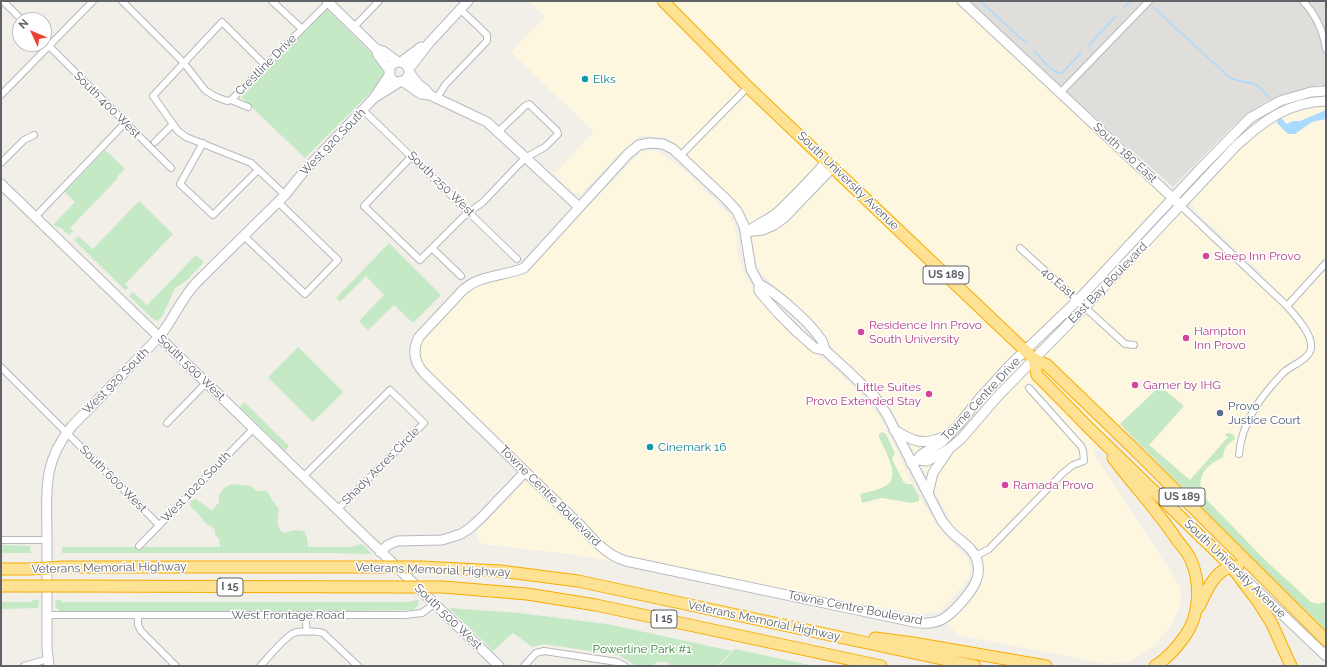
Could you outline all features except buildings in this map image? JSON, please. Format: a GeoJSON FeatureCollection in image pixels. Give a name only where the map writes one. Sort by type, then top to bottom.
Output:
{"type":"FeatureCollection","features":[{"type":"Feature","properties":{"kind":"highway","name":"South University Avenue"},"geometry":{"type":"LineString","coordinates":[[663,1],[748,87],[1030,355],[1047,365],[1134,449],[1326,640]]}},
{"type":"Feature","properties":{"kind":"highway","name":"South University Avenue"},"geometry":{"type":"LineString","coordinates":[[1030,355],[1037,375],[1092,431],[1231,566]]}},
{"type":"Feature","properties":{"kind":"highway"},"geometry":{"type":"LineString","coordinates":[[1092,431],[1170,530],[1190,559],[1197,589],[1196,613]]}},
{"type":"Feature","properties":{"kind":"highway"},"geometry":{"type":"LineString","coordinates":[[1155,666],[1172,652],[1190,629],[1205,593],[1212,581],[1223,570],[1231,566],[1237,566],[1245,569],[1277,591]]}},
{"type":"Feature","properties":{"kind":"highway","name":"US 189"},"geometry":{"type":"LineString","coordinates":[[1231,566],[1260,603],[1272,624],[1291,666]]}},
{"type":"Feature","properties":{"kind":"highway","name":"Veterans Memorial Highway"},"geometry":{"type":"LineString","coordinates":[[1,569],[64,567],[422,567],[500,571],[565,579],[617,589],[975,666]]}},
{"type":"Feature","properties":{"kind":"highway","name":"Veterans Memorial Highway"},"geometry":{"type":"LineString","coordinates":[[1,586],[396,587],[443,588],[527,594],[596,605],[881,666]]}},
{"type":"Feature","properties":{"kind":"highway"},"geometry":{"type":"LineString","coordinates":[[800,628],[913,643],[1046,666]]}},
{"type":"Feature","properties":{"kind":"street"},"geometry":{"type":"LineString","coordinates":[[3,1],[14,12]]}},
{"type":"Feature","properties":{"kind":"street"},"geometry":{"type":"LineString","coordinates":[[52,43],[93,1]]}},
{"type":"Feature","properties":{"kind":"street","name":"Crestline Drive"},"geometry":{"type":"LineString","coordinates":[[122,1],[183,62],[205,90],[214,96],[227,101],[231,100],[266,66],[328,2]]}},
{"type":"Feature","properties":{"kind":"street"},"geometry":{"type":"LineString","coordinates":[[272,1],[302,30]]}},
{"type":"Feature","properties":{"kind":"street"},"geometry":{"type":"LineString","coordinates":[[354,27],[379,1]]}},
{"type":"Feature","properties":{"kind":"street"},"geometry":{"type":"LineString","coordinates":[[401,81],[408,76],[409,71],[429,43],[468,1]]}},
{"type":"Feature","properties":{"kind":"street","name":"South 180 East"},"geometry":{"type":"LineString","coordinates":[[962,1],[1287,306],[1306,331],[1310,341],[1310,351],[1305,357],[1285,372],[1256,406],[1248,419],[1242,436],[1239,454]]}},
{"type":"Feature","properties":{"kind":"street"},"geometry":{"type":"LineString","coordinates":[[1060,93],[1149,1]]}},
{"type":"Feature","properties":{"kind":"street"},"geometry":{"type":"LineString","coordinates":[[1303,1],[1316,18],[1321,29],[1326,49]]}},
{"type":"Feature","properties":{"kind":"street"},"geometry":{"type":"LineString","coordinates":[[328,2],[376,49],[378,55],[393,79],[401,81],[422,94],[433,96],[487,122],[579,207]]}},
{"type":"Feature","properties":{"kind":"street"},"geometry":{"type":"LineString","coordinates":[[433,96],[487,41],[486,35],[460,10]]}},
{"type":"Feature","properties":{"kind":"street"},"geometry":{"type":"LineString","coordinates":[[266,66],[222,22],[183,62],[153,96],[178,131],[186,137],[247,161],[285,195]]}},
{"type":"Feature","properties":{"kind":"street"},"geometry":{"type":"LineString","coordinates":[[390,72],[392,65],[400,62],[429,43]]}},
{"type":"Feature","properties":{"kind":"street","name":"South 400 West"},"geometry":{"type":"LineString","coordinates":[[52,49],[171,168]]}},
{"type":"Feature","properties":{"kind":"street"},"geometry":{"type":"LineString","coordinates":[[376,49],[407,65],[409,71],[419,85],[433,96]]}},
{"type":"Feature","properties":{"kind":"street"},"geometry":{"type":"LineString","coordinates":[[1,95],[43,52]]}},
{"type":"Feature","properties":{"kind":"street","name":"West 920 South"},"geometry":{"type":"LineString","coordinates":[[48,662],[46,496],[50,469],[55,451],[67,433],[159,337],[172,320],[192,287],[285,195],[305,170],[374,98],[390,72]]}},
{"type":"Feature","properties":{"kind":"street","name":"West 920 South"},"geometry":{"type":"LineString","coordinates":[[374,98],[401,81]]}},
{"type":"Feature","properties":{"kind":"street"},"geometry":{"type":"LineString","coordinates":[[680,156],[748,87]]}},
{"type":"Feature","properties":{"kind":"street","name":"East Bay Boulevard"},"geometry":{"type":"LineString","coordinates":[[1030,355],[1078,300],[1250,118],[1280,100],[1311,92],[1326,91]]}},
{"type":"Feature","properties":{"kind":"street"},"geometry":{"type":"LineString","coordinates":[[231,100],[248,107]]}},
{"type":"Feature","properties":{"kind":"street","name":"East Bay Boulevard"},"geometry":{"type":"LineString","coordinates":[[1030,355],[1085,307],[1236,146],[1253,131],[1278,113],[1314,101],[1326,101]]}},
{"type":"Feature","properties":{"kind":"street"},"geometry":{"type":"LineString","coordinates":[[412,156],[364,206],[420,260],[469,211],[483,202],[525,158],[545,147],[557,136],[557,131],[529,104],[498,132]]}},
{"type":"Feature","properties":{"kind":"street","name":"South 250 West"},"geometry":{"type":"LineString","coordinates":[[363,110],[517,259]]}},
{"type":"Feature","properties":{"kind":"street"},"geometry":{"type":"LineString","coordinates":[[35,217],[125,123]]}},
{"type":"Feature","properties":{"kind":"street"},"geometry":{"type":"LineString","coordinates":[[155,142],[173,124]]}},
{"type":"Feature","properties":{"kind":"street"},"geometry":{"type":"LineString","coordinates":[[1,163],[24,140],[34,135]]}},
{"type":"Feature","properties":{"kind":"street","name":"Towne Centre Boulevard"},"geometry":{"type":"LineString","coordinates":[[650,142],[663,144],[670,147],[734,207],[745,232],[749,265],[759,284],[759,291],[782,317],[815,348],[825,350],[875,397],[914,461],[928,494],[942,521],[949,530],[965,543],[976,556],[979,572],[976,583],[953,611],[941,620],[932,623],[914,622],[622,560],[614,557],[602,548],[424,373],[416,360],[415,345],[424,330],[466,286],[476,281],[524,268],[579,207],[628,154],[639,145],[650,142]]}},
{"type":"Feature","properties":{"kind":"street"},"geometry":{"type":"LineString","coordinates":[[203,143],[180,184],[213,215],[258,170]]}},
{"type":"Feature","properties":{"kind":"street"},"geometry":{"type":"LineString","coordinates":[[745,232],[763,230],[774,225],[785,217],[830,164]]}},
{"type":"Feature","properties":{"kind":"street"},"geometry":{"type":"LineString","coordinates":[[745,232],[780,211],[830,164]]}},
{"type":"Feature","properties":{"kind":"street","name":"South 500 West"},"geometry":{"type":"LineString","coordinates":[[1,184],[499,666]]}},
{"type":"Feature","properties":{"kind":"street"},"geometry":{"type":"LineString","coordinates":[[244,236],[304,294],[338,260],[278,202]]}},
{"type":"Feature","properties":{"kind":"street"},"geometry":{"type":"LineString","coordinates":[[432,248],[461,276]]}},
{"type":"Feature","properties":{"kind":"street","name":"40 East"},"geometry":{"type":"LineString","coordinates":[[1020,248],[1125,344],[1134,345]]}},
{"type":"Feature","properties":{"kind":"street"},"geometry":{"type":"LineString","coordinates":[[1287,306],[1326,263]]}},
{"type":"Feature","properties":{"kind":"street"},"geometry":{"type":"LineString","coordinates":[[759,284],[772,291],[821,339],[825,350]]}},
{"type":"Feature","properties":{"kind":"street","name":"Towne Centre Drive"},"geometry":{"type":"LineString","coordinates":[[914,461],[922,454],[942,442],[948,436],[1011,364],[1030,355]]}},
{"type":"Feature","properties":{"kind":"street","name":"Towne Centre Drive"},"geometry":{"type":"LineString","coordinates":[[914,461],[927,461],[949,449],[970,431],[1030,355]]}},
{"type":"Feature","properties":{"kind":"street","name":"South 600 West"},"geometry":{"type":"LineString","coordinates":[[1,367],[159,525]]}},
{"type":"Feature","properties":{"kind":"street"},"geometry":{"type":"LineString","coordinates":[[167,423],[206,383]]}},
{"type":"Feature","properties":{"kind":"street"},"geometry":{"type":"LineString","coordinates":[[976,556],[986,551],[1063,473],[1073,465],[1084,461],[1081,446],[1029,388]]}},
{"type":"Feature","properties":{"kind":"street","name":"Shady Acres Circle"},"geometry":{"type":"LineString","coordinates":[[303,477],[390,390],[424,423],[337,510]]}},
{"type":"Feature","properties":{"kind":"street","name":"West 1020 South"},"geometry":{"type":"LineString","coordinates":[[140,546],[253,429]]}},
{"type":"Feature","properties":{"kind":"street"},"geometry":{"type":"LineString","coordinates":[[894,430],[918,442],[926,443],[948,436]]}},
{"type":"Feature","properties":{"kind":"street"},"geometry":{"type":"LineString","coordinates":[[928,494],[933,473],[949,449]]}},
{"type":"Feature","properties":{"kind":"street"},"geometry":{"type":"LineString","coordinates":[[380,552],[388,545],[397,541],[449,539],[465,531],[482,517],[525,472]]}},
{"type":"Feature","properties":{"kind":"street"},"geometry":{"type":"LineString","coordinates":[[1,540],[47,540]]}},
{"type":"Feature","properties":{"kind":"street","name":"South University Avenue"},"geometry":{"type":"LineString","coordinates":[[1231,566],[1326,656]]}},
{"type":"Feature","properties":{"kind":"street","name":"West Frontage Road"},"geometry":{"type":"LineString","coordinates":[[47,615],[305,616],[414,614],[426,611],[434,604]]}},
{"type":"Feature","properties":{"kind":"street"},"geometry":{"type":"LineString","coordinates":[[138,616],[138,625],[141,631],[176,666]]}},
{"type":"Feature","properties":{"kind":"street"},"geometry":{"type":"LineString","coordinates":[[305,616],[307,632]]}},
{"type":"Feature","properties":{"kind":"street"},"geometry":{"type":"LineString","coordinates":[[260,666],[293,633],[307,632],[323,633],[358,666]]}},
{"type":"Feature","properties":{"kind":"street"},"geometry":{"type":"LineString","coordinates":[[524,666],[536,654],[547,651],[617,662],[625,666]]}},
{"type":"Feature","properties":{"kind":"street"},"geometry":{"type":"LineString","coordinates":[[24,666],[48,662]]}},
{"type":"Feature","properties":{"kind":"shaded area"},"geometry":{"type":"Polygon","coordinates":[[[529,1],[962,1],[1258,278],[1262,274],[1198,213],[1191,201],[1251,135],[1266,123],[1304,107],[1326,104],[1326,630],[1236,543],[1120,424],[1093,452],[1181,588],[1180,607],[1170,627],[1154,646],[1131,661],[1107,664],[958,635],[947,623],[973,594],[975,548],[955,529],[896,417],[887,403],[824,340],[809,320],[760,272],[755,259],[748,218],[740,205],[674,142],[665,137],[639,136],[615,158],[581,194],[572,192],[554,174],[594,132],[511,52],[545,16],[529,1]]]}},
{"type":"Feature","properties":{"kind":"shaded area"},"geometry":{"type":"Polygon","coordinates":[[[964,1],[1326,1],[1326,86],[1317,85],[1265,102],[1232,127],[1173,187],[964,1]]]}},
{"type":"Feature","properties":{"kind":"shaded area"},"geometry":{"type":"Polygon","coordinates":[[[651,150],[657,151],[685,170],[727,213],[734,224],[737,237],[738,256],[750,284],[782,322],[811,350],[835,369],[856,389],[880,417],[919,497],[942,532],[966,556],[970,567],[970,577],[939,612],[920,614],[570,554],[481,544],[476,532],[533,473],[426,369],[419,356],[421,343],[426,333],[458,301],[476,286],[520,275],[532,267],[562,233],[637,156],[643,152],[651,150]]]}},
{"type":"Feature","properties":{"kind":"green space"},"geometry":{"type":"Polygon","coordinates":[[[327,9],[381,63],[384,70],[384,77],[381,82],[305,158],[241,97],[327,9]]]}},
{"type":"Feature","properties":{"kind":"green space"},"geometry":{"type":"Polygon","coordinates":[[[105,150],[125,169],[70,228],[73,231],[69,235],[61,228],[53,225],[75,202],[65,192],[105,150]]]}},
{"type":"Feature","properties":{"kind":"green space"},"geometry":{"type":"Polygon","coordinates":[[[139,201],[173,234],[125,284],[129,288],[125,290],[74,240],[78,236],[93,249],[139,201]]]}},
{"type":"Feature","properties":{"kind":"green space"},"geometry":{"type":"Polygon","coordinates":[[[389,243],[441,295],[413,323],[394,305],[368,330],[359,321],[384,295],[366,276],[340,302],[336,298],[389,243]]]}},
{"type":"Feature","properties":{"kind":"green space"},"geometry":{"type":"Polygon","coordinates":[[[196,255],[204,262],[186,281],[175,288],[163,315],[158,321],[153,319],[129,296],[133,292],[147,305],[196,255]]]}},
{"type":"Feature","properties":{"kind":"green space"},"geometry":{"type":"Polygon","coordinates":[[[298,347],[343,392],[313,422],[268,377],[298,347]]]}},
{"type":"Feature","properties":{"kind":"green space"},"geometry":{"type":"Polygon","coordinates":[[[1160,386],[1184,406],[1149,445],[1190,480],[1228,437],[1225,435],[1227,433],[1233,434],[1235,439],[1227,445],[1223,457],[1211,464],[1204,472],[1201,483],[1203,496],[1264,559],[1311,602],[1318,604],[1326,602],[1326,630],[1236,543],[1120,424],[1160,386]]]}},
{"type":"Feature","properties":{"kind":"green space"},"geometry":{"type":"Polygon","coordinates":[[[244,402],[289,446],[285,451],[240,407],[244,402]]]}},
{"type":"Feature","properties":{"kind":"green space"},"geometry":{"type":"Polygon","coordinates":[[[882,432],[886,434],[895,453],[892,459],[903,481],[906,484],[912,484],[919,497],[919,501],[912,503],[882,498],[862,503],[860,494],[874,491],[887,485],[891,481],[892,469],[879,437],[879,434],[882,432]]]}},
{"type":"Feature","properties":{"kind":"green space"},"geometry":{"type":"Polygon","coordinates":[[[232,484],[251,486],[257,491],[267,491],[279,509],[278,522],[280,530],[283,533],[296,530],[304,531],[307,538],[308,547],[351,547],[362,544],[372,554],[62,553],[62,547],[220,547],[219,539],[215,535],[215,530],[192,509],[190,505],[192,500],[196,499],[212,511],[219,502],[219,495],[224,488],[232,484]]]}},
{"type":"Feature","properties":{"kind":"green space"},"geometry":{"type":"Polygon","coordinates":[[[1,545],[30,546],[31,553],[1,553],[1,545]]]}},
{"type":"Feature","properties":{"kind":"green space"},"geometry":{"type":"Polygon","coordinates":[[[32,600],[39,600],[38,608],[1,609],[1,602],[32,602],[32,600]]]}},
{"type":"Feature","properties":{"kind":"green space"},"geometry":{"type":"Polygon","coordinates":[[[56,600],[61,600],[61,602],[411,602],[419,600],[418,605],[413,610],[281,612],[60,611],[55,607],[56,600]]]}},
{"type":"Feature","properties":{"kind":"green space","name":"Powerline Park #1"},"geometry":{"type":"Polygon","coordinates":[[[449,608],[519,613],[607,624],[732,651],[717,666],[671,666],[669,663],[662,661],[652,666],[636,666],[618,655],[544,644],[532,647],[513,633],[493,651],[449,608]]]}},
{"type":"Feature","properties":{"kind":"green space"},"geometry":{"type":"Polygon","coordinates":[[[735,649],[814,666],[719,666],[735,649]]]}},
{"type":"Feature","properties":{"kind":"water"},"geometry":{"type":"Polygon","coordinates":[[[1326,110],[1326,119],[1312,122],[1295,134],[1288,134],[1277,123],[1278,119],[1281,118],[1287,124],[1293,121],[1300,121],[1326,110]]]}},
{"type":"Feature","properties":{"kind":"waterway"},"geometry":{"type":"LineString","coordinates":[[980,1],[1027,44]]}},
{"type":"Feature","properties":{"kind":"waterway"},"geometry":{"type":"LineString","coordinates":[[1124,8],[1130,1]]}},
{"type":"Feature","properties":{"kind":"waterway"},"geometry":{"type":"LineString","coordinates":[[1153,7],[1229,77],[1259,86],[1269,98]]}},
{"type":"Feature","properties":{"kind":"waterway"},"geometry":{"type":"LineString","coordinates":[[1088,46],[1115,17]]}},
{"type":"Feature","properties":{"kind":"waterway"},"geometry":{"type":"LineString","coordinates":[[1034,51],[1043,61],[1058,73],[1062,73],[1081,53]]}},
{"type":"Feature","properties":{"kind":"place","name":"Elks"},"geometry":{"type":"Point","coordinates":[585,79]}},
{"type":"Feature","properties":{"kind":"place","name":"Sleep Inn Provo"},"geometry":{"type":"Point","coordinates":[1206,256]}},
{"type":"Feature","properties":{"kind":"place","name":"Residence Inn Provo South University"},"geometry":{"type":"Point","coordinates":[861,332]}},
{"type":"Feature","properties":{"kind":"place","name":"Hampton Inn Provo"},"geometry":{"type":"Point","coordinates":[1186,338]}},
{"type":"Feature","properties":{"kind":"place","name":"Garner by IHG"},"geometry":{"type":"Point","coordinates":[1135,385]}},
{"type":"Feature","properties":{"kind":"place","name":"Little Suites Provo Extended Stay"},"geometry":{"type":"Point","coordinates":[929,394]}},
{"type":"Feature","properties":{"kind":"place","name":"Provo Justice Court"},"geometry":{"type":"Point","coordinates":[1220,413]}},
{"type":"Feature","properties":{"kind":"place","name":"Cinemark 16"},"geometry":{"type":"Point","coordinates":[650,447]}},
{"type":"Feature","properties":{"kind":"place","name":"Ramada Provo"},"geometry":{"type":"Point","coordinates":[1005,485]}}]}
